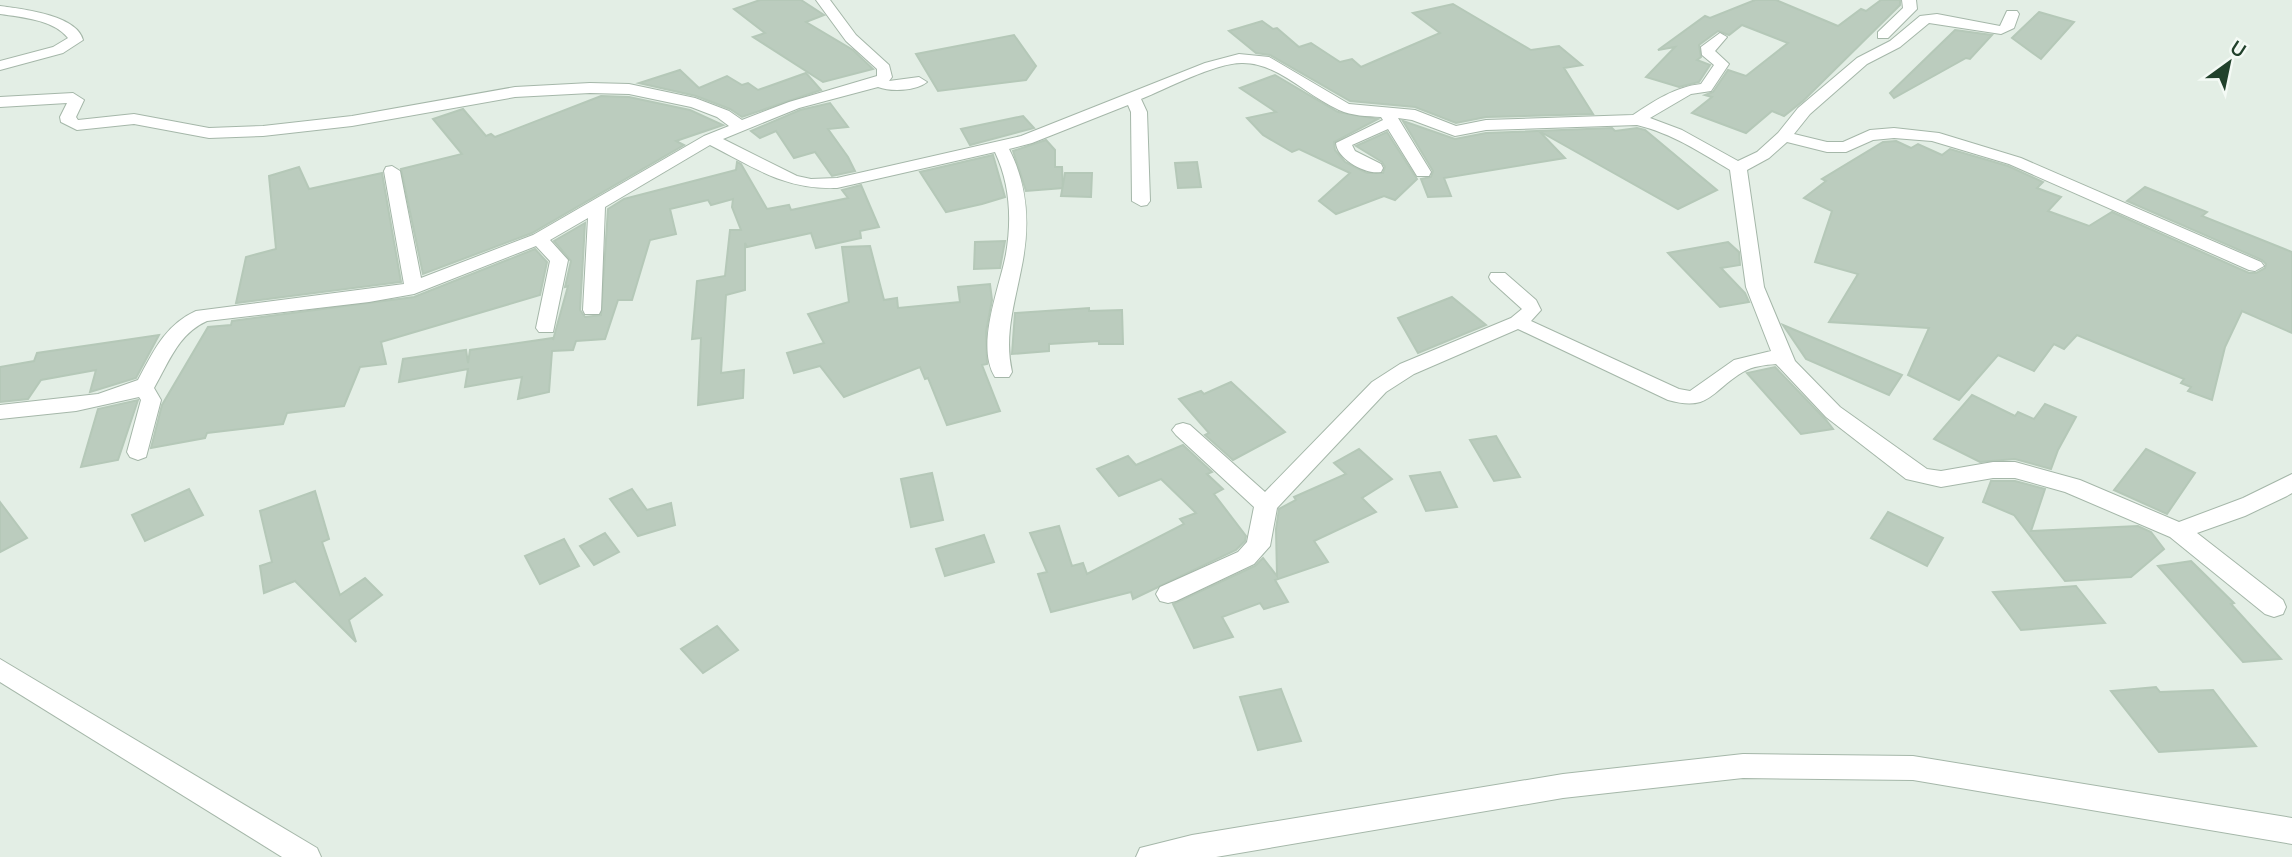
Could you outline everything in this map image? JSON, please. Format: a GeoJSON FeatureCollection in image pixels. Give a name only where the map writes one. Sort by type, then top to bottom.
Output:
{"type":"FeatureCollection","features":[{"type":"Feature","properties":{"kind":"street"},"geometry":{"type":"LineString","coordinates":[[0,412],[102,399],[141,389],[176,331],[188,321],[221,312],[369,296],[414,288],[453,270],[539,239],[710,139],[794,105],[879,82],[885,77],[884,68],[851,38],[823,0]]}},
{"type":"Feature","properties":{"kind":"street"},"geometry":{"type":"LineString","coordinates":[[1738,168],[1763,155],[1784,136],[1804,111],[1862,61],[1877,41],[1910,9],[1909,0]]}},
{"type":"Feature","properties":{"kind":"street"},"geometry":{"type":"LineString","coordinates":[[0,10],[57,23],[70,29],[76,40],[58,50],[0,66]]}},
{"type":"Feature","properties":{"kind":"street"},"geometry":{"type":"LineString","coordinates":[[1862,61],[1895,44],[1925,19],[1937,18],[2001,30],[2007,28],[2012,14]]}},
{"type":"Feature","properties":{"kind":"street"},"geometry":{"type":"LineString","coordinates":[[1637,120],[1658,105],[1688,90],[1706,88],[1712,83],[1722,64],[1707,52],[1708,47],[1720,37]]}},
{"type":"Feature","properties":{"kind":"street"},"geometry":{"type":"LineString","coordinates":[[710,139],[792,180],[811,184],[863,179],[1026,140],[1210,66],[1239,58],[1254,58],[1289,73],[1344,107],[1357,111],[1389,117],[1415,115],[1459,132],[1486,125],[1637,120],[1654,123],[1687,138],[1738,168]]}},
{"type":"Feature","properties":{"kind":"street"},"geometry":{"type":"LineString","coordinates":[[879,82],[890,86],[919,82]]}},
{"type":"Feature","properties":{"kind":"street"},"geometry":{"type":"LineString","coordinates":[[0,102],[73,97],[76,100],[68,117],[69,122],[77,125],[134,119],[209,134],[352,121],[545,88],[621,88],[708,107],[740,127]]}},
{"type":"Feature","properties":{"kind":"street"},"geometry":{"type":"LineString","coordinates":[[1132,97],[1139,113],[1141,201]]}},
{"type":"Feature","properties":{"kind":"street"},"geometry":{"type":"LineString","coordinates":[[1375,168],[1349,154],[1344,143],[1389,117]]}},
{"type":"Feature","properties":{"kind":"street"},"geometry":{"type":"LineString","coordinates":[[1389,117],[1423,172]]}},
{"type":"Feature","properties":{"kind":"street"},"geometry":{"type":"LineString","coordinates":[[1784,136],[1827,148],[1846,147],[1870,135],[1894,132],[1933,136],[2015,161],[2255,266]]}},
{"type":"Feature","properties":{"kind":"street"},"geometry":{"type":"LineString","coordinates":[[1000,146],[1014,176],[1018,227],[996,347],[1002,372]]}},
{"type":"Feature","properties":{"kind":"street"},"geometry":{"type":"LineString","coordinates":[[1738,168],[1755,287],[1786,364],[1833,412],[1914,473],[1941,479],[1993,470],[2015,470],[2072,486],[2178,531],[2274,607]]}},
{"type":"Feature","properties":{"kind":"street"},"geometry":{"type":"LineString","coordinates":[[391,171],[414,288]]}},
{"type":"Feature","properties":{"kind":"street"},"geometry":{"type":"LineString","coordinates":[[592,310],[597,204]]}},
{"type":"Feature","properties":{"kind":"street"},"geometry":{"type":"LineString","coordinates":[[539,239],[559,260],[546,328]]}},
{"type":"Feature","properties":{"kind":"street"},"geometry":{"type":"LineString","coordinates":[[1168,594],[1246,558],[1258,546],[1266,505],[1379,387],[1407,369],[1518,322],[1532,310],[1529,304],[1498,277]]}},
{"type":"Feature","properties":{"kind":"street"},"geometry":{"type":"LineString","coordinates":[[1518,322],[1675,395],[1693,398],[1740,366],[1783,356]]}},
{"type":"Feature","properties":{"kind":"street"},"geometry":{"type":"LineString","coordinates":[[138,452],[151,400],[149,394],[141,389]]}},
{"type":"Feature","properties":{"kind":"street"},"geometry":{"type":"LineString","coordinates":[[1182,430],[1266,505]]}},
{"type":"Feature","properties":{"kind":"street"},"geometry":{"type":"LineString","coordinates":[[2178,531],[2245,507],[2276,493],[2292,482]]}},
{"type":"Feature","properties":{"kind":"street"},"geometry":{"type":"LineString","coordinates":[[0,668],[307,857]]}},
{"type":"Feature","properties":{"kind":"street"},"geometry":{"type":"LineString","coordinates":[[1150,857],[1563,786],[1743,766],[1913,768],[2292,831]]}},
{"type":"Feature","properties":{"kind":"building"},"geometry":{"type":"Polygon","coordinates":[[[760,0],[801,0],[824,15],[806,22],[853,50],[873,69],[823,82],[753,37],[765,33],[734,9],[760,0]]]}},
{"type":"Feature","properties":{"kind":"building"},"geometry":{"type":"Polygon","coordinates":[[[1755,0],[1776,0],[1838,26],[1861,9],[1866,11],[1881,0],[1900,0],[1900,5],[1803,101],[1784,116],[1772,111],[1746,133],[1692,113],[1712,97],[1705,95],[1713,92],[1728,70],[1746,76],[1788,43],[1742,25],[1729,35],[1718,31],[1699,45],[1701,57],[1697,60],[1710,65],[1699,82],[1679,87],[1646,77],[1675,47],[1658,50],[1705,16],[1710,18],[1755,0]]]}},
{"type":"Feature","properties":{"kind":"building"},"geometry":{"type":"Polygon","coordinates":[[[1453,4],[1531,50],[1559,46],[1582,65],[1564,68],[1593,114],[1486,117],[1456,123],[1415,107],[1350,101],[1270,55],[1256,53],[1229,31],[1262,21],[1273,29],[1277,28],[1299,47],[1311,43],[1340,62],[1352,59],[1361,67],[1440,33],[1413,13],[1453,4]]]}},
{"type":"Feature","properties":{"kind":"building"},"geometry":{"type":"Polygon","coordinates":[[[2039,12],[2074,22],[2041,59],[2012,38],[2039,12]]]}},
{"type":"Feature","properties":{"kind":"building"},"geometry":{"type":"Polygon","coordinates":[[[1955,30],[1992,35],[1970,59],[1966,58],[1894,98],[1890,93],[1955,30]]]}},
{"type":"Feature","properties":{"kind":"building"},"geometry":{"type":"Polygon","coordinates":[[[1014,35],[1036,66],[1026,80],[938,91],[916,54],[1014,35]]]}},
{"type":"Feature","properties":{"kind":"building"},"geometry":{"type":"Polygon","coordinates":[[[680,70],[699,88],[727,76],[742,85],[748,83],[758,90],[806,73],[821,90],[742,117],[730,109],[696,96],[639,83],[680,70]]]}},
{"type":"Feature","properties":{"kind":"building"},"geometry":{"type":"Polygon","coordinates":[[[1275,75],[1338,112],[1378,119],[1334,142],[1335,150],[1345,162],[1367,173],[1383,173],[1385,167],[1382,162],[1356,146],[1387,132],[1417,179],[1395,200],[1384,196],[1336,214],[1319,201],[1350,173],[1299,149],[1292,152],[1263,135],[1247,118],[1276,112],[1240,88],[1275,75]]]}},
{"type":"Feature","properties":{"kind":"building"},"geometry":{"type":"Polygon","coordinates":[[[601,96],[629,97],[690,110],[723,125],[676,141],[684,145],[532,233],[423,274],[401,169],[462,154],[433,119],[463,109],[486,136],[491,134],[495,137],[601,96]]]}},
{"type":"Feature","properties":{"kind":"building"},"geometry":{"type":"Polygon","coordinates":[[[830,103],[848,127],[828,129],[855,171],[832,176],[815,152],[794,158],[776,131],[760,138],[751,131],[800,110],[830,103]]]}},
{"type":"Feature","properties":{"kind":"building"},"geometry":{"type":"Polygon","coordinates":[[[1023,116],[1034,128],[970,145],[961,129],[1023,116]]]}},
{"type":"Feature","properties":{"kind":"building"},"geometry":{"type":"Polygon","coordinates":[[[1403,121],[1455,139],[1486,133],[1612,128],[1615,131],[1637,128],[1645,130],[1717,190],[1678,209],[1539,131],[1565,158],[1444,178],[1451,196],[1428,197],[1421,179],[1431,177],[1433,171],[1403,121]]]}},
{"type":"Feature","properties":{"kind":"building"},"geometry":{"type":"Polygon","coordinates":[[[1046,140],[1055,150],[1055,167],[1062,167],[1063,188],[1026,191],[1013,151],[1046,140]]]}},
{"type":"Feature","properties":{"kind":"building"},"geometry":{"type":"Polygon","coordinates":[[[1896,141],[1911,148],[1918,144],[1942,155],[1950,149],[2008,166],[2043,182],[2037,188],[2061,197],[2048,211],[2089,226],[2112,212],[2249,273],[2256,273],[2265,268],[2266,264],[2127,201],[2145,187],[2207,212],[2202,216],[2292,252],[2292,333],[2242,311],[2225,347],[2212,400],[2188,391],[2191,387],[2181,383],[2184,379],[2077,335],[2064,349],[2054,344],[2034,371],[1998,355],[1959,400],[1908,375],[1929,328],[1829,322],[1858,274],[1815,262],[1832,211],[1804,198],[1826,181],[1822,179],[1883,142],[1896,141]]]}},
{"type":"Feature","properties":{"kind":"building"},"geometry":{"type":"Polygon","coordinates":[[[993,155],[1005,197],[982,204],[946,212],[920,172],[993,155]]]}},
{"type":"Feature","properties":{"kind":"building"},"geometry":{"type":"Polygon","coordinates":[[[737,162],[741,164],[767,209],[789,205],[791,210],[848,198],[842,190],[861,185],[879,227],[860,231],[861,238],[816,248],[811,233],[747,247],[745,243],[745,290],[726,295],[721,373],[744,370],[743,398],[698,405],[701,338],[692,339],[697,281],[725,276],[730,230],[741,230],[732,207],[733,199],[711,205],[708,200],[670,209],[676,234],[650,240],[632,300],[618,300],[605,339],[576,341],[573,350],[552,351],[549,392],[518,399],[522,377],[465,387],[468,369],[399,382],[403,359],[466,350],[468,363],[470,350],[553,340],[568,286],[565,287],[571,261],[554,241],[585,223],[580,310],[585,317],[601,315],[608,209],[624,199],[736,170],[737,162]]]}},
{"type":"Feature","properties":{"kind":"building"},"geometry":{"type":"Polygon","coordinates":[[[1197,162],[1201,187],[1178,188],[1175,163],[1197,162]]]}},
{"type":"Feature","properties":{"kind":"building"},"geometry":{"type":"Polygon","coordinates":[[[299,167],[309,189],[382,173],[401,282],[236,303],[246,257],[276,249],[269,176],[299,167]]]}},
{"type":"Feature","properties":{"kind":"building"},"geometry":{"type":"Polygon","coordinates":[[[1065,173],[1092,173],[1091,197],[1061,196],[1065,173]]]}},
{"type":"Feature","properties":{"kind":"building"},"geometry":{"type":"Polygon","coordinates":[[[1005,241],[1000,268],[974,269],[975,242],[1005,241]]]}},
{"type":"Feature","properties":{"kind":"building"},"geometry":{"type":"Polygon","coordinates":[[[1728,242],[1739,252],[1740,265],[1721,268],[1745,293],[1749,302],[1720,307],[1668,253],[1728,242]]]}},
{"type":"Feature","properties":{"kind":"building"},"geometry":{"type":"Polygon","coordinates":[[[870,246],[884,300],[897,298],[898,308],[960,302],[958,287],[990,284],[992,300],[986,332],[987,364],[982,365],[1000,411],[947,425],[928,378],[925,379],[920,367],[844,397],[820,366],[794,373],[787,353],[824,343],[808,314],[849,302],[842,247],[870,246]]]}},
{"type":"Feature","properties":{"kind":"building"},"geometry":{"type":"Polygon","coordinates":[[[535,249],[547,262],[540,295],[381,342],[386,364],[360,367],[344,406],[287,413],[283,424],[207,433],[205,438],[151,448],[162,405],[208,327],[231,325],[232,321],[414,297],[535,249]]]}},
{"type":"Feature","properties":{"kind":"building"},"geometry":{"type":"Polygon","coordinates":[[[1452,297],[1486,325],[1418,353],[1398,318],[1452,297]]]}},
{"type":"Feature","properties":{"kind":"building"},"geometry":{"type":"Polygon","coordinates":[[[1089,308],[1089,311],[1122,310],[1123,344],[1099,344],[1099,341],[1049,344],[1049,351],[1012,354],[1015,313],[1089,308]]]}},
{"type":"Feature","properties":{"kind":"building"},"geometry":{"type":"Polygon","coordinates":[[[1783,325],[1902,375],[1889,395],[1806,359],[1783,325]]]}},
{"type":"Feature","properties":{"kind":"building"},"geometry":{"type":"Polygon","coordinates":[[[159,335],[136,378],[90,392],[96,370],[41,380],[28,399],[0,402],[0,367],[34,361],[37,353],[159,335]]]}},
{"type":"Feature","properties":{"kind":"building"},"geometry":{"type":"Polygon","coordinates":[[[1775,367],[1833,429],[1801,434],[1747,373],[1775,367]]]}},
{"type":"Feature","properties":{"kind":"building"},"geometry":{"type":"Polygon","coordinates":[[[1231,382],[1285,432],[1233,460],[1205,435],[1209,433],[1179,399],[1201,391],[1204,394],[1231,382]]]}},
{"type":"Feature","properties":{"kind":"building"},"geometry":{"type":"Polygon","coordinates":[[[1972,395],[2015,416],[2018,412],[2034,419],[2045,404],[2076,417],[2051,469],[2015,459],[1980,462],[1934,439],[1972,395]]]}},
{"type":"Feature","properties":{"kind":"building"},"geometry":{"type":"Polygon","coordinates":[[[138,400],[118,460],[81,467],[98,409],[138,400]]]}},
{"type":"Feature","properties":{"kind":"building"},"geometry":{"type":"Polygon","coordinates":[[[1496,436],[1520,477],[1494,481],[1470,440],[1496,436]]]}},
{"type":"Feature","properties":{"kind":"building"},"geometry":{"type":"Polygon","coordinates":[[[1183,445],[1212,472],[1207,474],[1223,489],[1214,494],[1246,536],[1245,541],[1236,550],[1133,599],[1131,592],[1051,612],[1038,574],[1047,572],[1030,533],[1059,526],[1072,566],[1083,563],[1087,574],[1184,524],[1180,519],[1196,513],[1161,479],[1119,496],[1097,469],[1128,456],[1136,465],[1183,445]]]}},
{"type":"Feature","properties":{"kind":"building"},"geometry":{"type":"Polygon","coordinates":[[[1359,449],[1392,479],[1362,498],[1376,512],[1314,541],[1328,562],[1275,580],[1288,602],[1264,609],[1260,603],[1222,617],[1233,637],[1194,648],[1173,604],[1255,566],[1263,558],[1277,576],[1276,529],[1279,509],[1296,500],[1294,497],[1346,474],[1334,463],[1359,449]]]}},
{"type":"Feature","properties":{"kind":"building"},"geometry":{"type":"Polygon","coordinates":[[[2146,449],[2195,473],[2167,514],[2114,490],[2146,449]]]}},
{"type":"Feature","properties":{"kind":"building"},"geometry":{"type":"Polygon","coordinates":[[[1440,472],[1457,507],[1426,511],[1410,476],[1440,472]]]}},
{"type":"Feature","properties":{"kind":"building"},"geometry":{"type":"Polygon","coordinates":[[[932,473],[943,520],[911,527],[901,479],[932,473]]]}},
{"type":"Feature","properties":{"kind":"building"},"geometry":{"type":"Polygon","coordinates":[[[1991,481],[2015,481],[2045,489],[2031,531],[2138,526],[2151,532],[2164,549],[2131,577],[2065,581],[2014,515],[1983,502],[1991,481]]]}},
{"type":"Feature","properties":{"kind":"building"},"geometry":{"type":"Polygon","coordinates":[[[189,489],[203,515],[145,541],[132,515],[189,489]]]}},
{"type":"Feature","properties":{"kind":"building"},"geometry":{"type":"Polygon","coordinates":[[[632,489],[647,510],[671,503],[675,525],[638,536],[610,499],[632,489]]]}},
{"type":"Feature","properties":{"kind":"building"},"geometry":{"type":"Polygon","coordinates":[[[315,491],[329,539],[322,542],[340,595],[365,578],[382,595],[349,620],[356,642],[295,581],[264,593],[260,566],[272,562],[260,511],[315,491]]]}},
{"type":"Feature","properties":{"kind":"building"},"geometry":{"type":"Polygon","coordinates":[[[0,502],[27,538],[0,552],[0,502]]]}},
{"type":"Feature","properties":{"kind":"building"},"geometry":{"type":"Polygon","coordinates":[[[1888,512],[1943,538],[1927,566],[1871,538],[1888,512]]]}},
{"type":"Feature","properties":{"kind":"building"},"geometry":{"type":"Polygon","coordinates":[[[605,533],[619,552],[594,565],[580,546],[605,533]]]}},
{"type":"Feature","properties":{"kind":"building"},"geometry":{"type":"Polygon","coordinates":[[[984,535],[994,562],[945,576],[936,549],[984,535]]]}},
{"type":"Feature","properties":{"kind":"building"},"geometry":{"type":"Polygon","coordinates":[[[564,539],[579,566],[540,584],[525,556],[564,539]]]}},
{"type":"Feature","properties":{"kind":"building"},"geometry":{"type":"Polygon","coordinates":[[[2191,561],[2234,603],[2231,604],[2281,659],[2243,662],[2158,566],[2191,561]]]}},
{"type":"Feature","properties":{"kind":"building"},"geometry":{"type":"Polygon","coordinates":[[[2076,586],[2105,623],[2021,630],[1993,592],[2076,586]]]}},
{"type":"Feature","properties":{"kind":"building"},"geometry":{"type":"Polygon","coordinates":[[[717,626],[738,650],[703,673],[681,649],[717,626]]]}},
{"type":"Feature","properties":{"kind":"building"},"geometry":{"type":"Polygon","coordinates":[[[2156,687],[2160,692],[2213,690],[2256,746],[2159,752],[2111,691],[2156,687]]]}},
{"type":"Feature","properties":{"kind":"building"},"geometry":{"type":"Polygon","coordinates":[[[1281,689],[1301,741],[1258,750],[1240,697],[1281,689]]]}}]}
